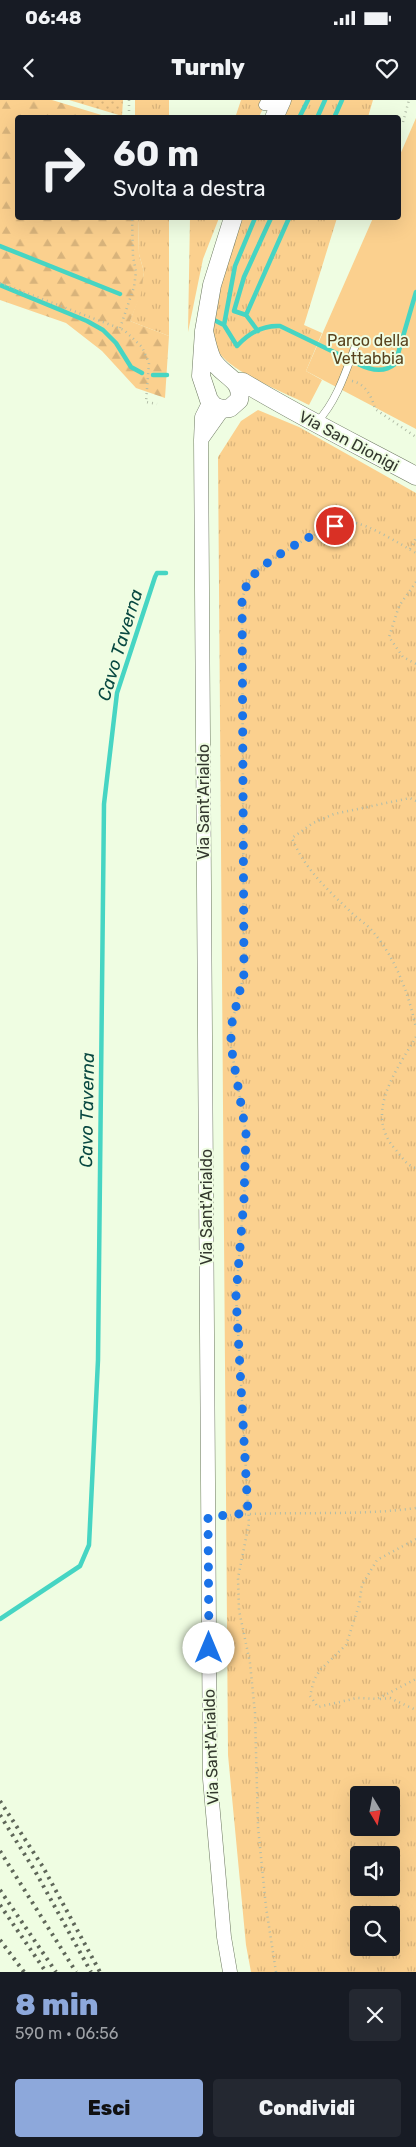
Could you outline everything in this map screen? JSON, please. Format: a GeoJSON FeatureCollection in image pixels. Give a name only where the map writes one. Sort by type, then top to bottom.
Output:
{"type":"FeatureCollection","features":[{"type":"Feature","properties":{"kind":"street"},"geometry":{"type":"LineString","coordinates":[[267,100],[264,105],[272,106],[275,100]]}},
{"type":"Feature","properties":{"kind":"street"},"geometry":{"type":"LineString","coordinates":[[275,115],[282,100]]}},
{"type":"Feature","properties":{"kind":"street"},"geometry":{"type":"LineString","coordinates":[[214,402],[201,376],[204,331],[212,285],[232,220]]}},
{"type":"Feature","properties":{"kind":"street"},"geometry":{"type":"LineString","coordinates":[[204,331],[212,359],[240,389],[239,400]]}},
{"type":"Feature","properties":{"kind":"street","name":"Via Sant'Arialdo"},"geometry":{"type":"LineString","coordinates":[[230,1972],[224,1937],[210,1780],[201,440],[214,402],[208,389],[214,380],[231,379]]}},
{"type":"Feature","properties":{"kind":"street","name":"Via San Dionigi"},"geometry":{"type":"LineString","coordinates":[[231,379],[243,382],[282,406],[317,422],[416,476]]}},
{"type":"Feature","properties":{"kind":"street","name":"Via Sant'Arialdo"},"geometry":{"type":"LineString","coordinates":[[214,402],[233,406],[239,400]]}},
{"type":"Feature","properties":{"kind":"street","name":"Via San Dionigi"},"geometry":{"type":"LineString","coordinates":[[239,400],[265,402],[282,406]]}},
{"type":"Feature","properties":{"kind":"lane"},"geometry":{"type":"LineString","coordinates":[[317,422],[328,412],[344,379],[356,344]]}},
{"type":"Feature","properties":{"kind":"path"},"geometry":{"type":"LineString","coordinates":[[128,100],[129,115]]}},
{"type":"Feature","properties":{"kind":"path"},"geometry":{"type":"LineString","coordinates":[[403,122],[408,100]]}},
{"type":"Feature","properties":{"kind":"path"},"geometry":{"type":"LineString","coordinates":[[120,328],[134,287],[136,272],[133,256],[132,220]]}},
{"type":"Feature","properties":{"kind":"path"},"geometry":{"type":"LineString","coordinates":[[0,282],[124,330],[142,348],[149,363],[146,402],[157,404]]}},
{"type":"Feature","properties":{"kind":"path"},"geometry":{"type":"LineString","coordinates":[[344,379],[358,382],[372,396],[375,409],[416,437]]}},
{"type":"Feature","properties":{"kind":"path"},"geometry":{"type":"LineString","coordinates":[[276,1972],[266,1907],[258,1827],[255,1714],[251,1671],[239,1610],[238,1578],[248,1535],[236,1296],[245,1183],[246,1133],[231,1046],[231,1027],[244,974],[242,600],[250,579],[263,566],[320,531],[350,522],[379,532],[416,553]]}},
{"type":"Feature","properties":{"kind":"path"},"geometry":{"type":"LineString","coordinates":[[410,549],[416,538]]}},
{"type":"Feature","properties":{"kind":"path"},"geometry":{"type":"LineString","coordinates":[[416,582],[399,606],[389,637],[403,657],[416,664]]}},
{"type":"Feature","properties":{"kind":"path"},"geometry":{"type":"LineString","coordinates":[[416,801],[410,798],[334,814],[313,823],[292,838],[298,855],[330,892],[374,933],[394,964],[411,1005],[416,1028]]}},
{"type":"Feature","properties":{"kind":"path"},"geometry":{"type":"LineString","coordinates":[[416,1037],[385,1092],[380,1117],[389,1143],[410,1166],[416,1168]]}},
{"type":"Feature","properties":{"kind":"path"},"geometry":{"type":"LineString","coordinates":[[208,1517],[248,1513],[390,1512],[416,1508]]}},
{"type":"Feature","properties":{"kind":"path"},"geometry":{"type":"LineString","coordinates":[[416,1539],[376,1560],[362,1585],[359,1605],[346,1645],[320,1670],[314,1680],[310,1696],[318,1707],[357,1698],[390,1698],[416,1710]]}},
{"type":"Feature","properties":{"kind":"path"},"geometry":{"type":"LineString","coordinates":[[377,1699],[416,1679]]}},
{"type":"Feature","properties":{"kind":"green space"},"geometry":{"type":"Polygon","coordinates":[[[0,100],[52,100],[101,115],[15,115],[15,220],[138,220],[139,254],[144,272],[141,294],[130,321],[169,336],[165,398],[136,388],[102,351],[66,323],[0,300],[0,100]]]}},
{"type":"Feature","properties":{"kind":"green space"},"geometry":{"type":"Polygon","coordinates":[[[69,100],[123,100],[122,115],[69,100]]]}},
{"type":"Feature","properties":{"kind":"green space"},"geometry":{"type":"Polygon","coordinates":[[[135,100],[169,100],[169,115],[135,115],[135,100]]]}},
{"type":"Feature","properties":{"kind":"green space"},"geometry":{"type":"Polygon","coordinates":[[[241,100],[267,100],[260,115],[236,115],[241,100]]]}},
{"type":"Feature","properties":{"kind":"green space"},"geometry":{"type":"Polygon","coordinates":[[[289,100],[373,100],[369,115],[283,115],[289,100]]]}},
{"type":"Feature","properties":{"kind":"green space","name":"Parco della Vettabbia"},"geometry":{"type":"Polygon","coordinates":[[[416,118],[416,429],[306,371],[372,220],[401,220],[401,152],[416,118]]]}},
{"type":"Feature","properties":{"kind":"green space"},"geometry":{"type":"Polygon","coordinates":[[[138,220],[169,220],[169,336],[130,321],[140,294],[144,272],[139,254],[138,220]]]}},
{"type":"Feature","properties":{"kind":"green space"},"geometry":{"type":"Polygon","coordinates":[[[190,220],[218,220],[203,259],[188,332],[190,220]]]}},
{"type":"Feature","properties":{"kind":"green space"},"geometry":{"type":"Polygon","coordinates":[[[240,220],[336,220],[304,325],[322,333],[306,371],[322,380],[309,405],[249,376],[237,369],[220,354],[215,342],[213,326],[219,287],[240,220]]]}},
{"type":"Feature","properties":{"kind":"green space"},"geometry":{"type":"Polygon","coordinates":[[[258,410],[299,427],[416,493],[416,1972],[251,1972],[246,1945],[228,1755],[218,457],[241,421],[258,410]]]}},
{"type":"Feature","properties":{"kind":"waterway"},"geometry":{"type":"LineString","coordinates":[[300,115],[308,100]]}},
{"type":"Feature","properties":{"kind":"waterway"},"geometry":{"type":"LineString","coordinates":[[318,115],[325,100]]}},
{"type":"Feature","properties":{"kind":"waterway"},"geometry":{"type":"LineString","coordinates":[[335,115],[342,100]]}},
{"type":"Feature","properties":{"kind":"waterway"},"geometry":{"type":"LineString","coordinates":[[254,220],[235,266],[224,325],[237,346],[256,331],[280,326],[340,355]]}},
{"type":"Feature","properties":{"kind":"waterway"},"geometry":{"type":"LineString","coordinates":[[258,331],[246,315],[234,311],[244,277],[270,220]]}},
{"type":"Feature","properties":{"kind":"waterway"},"geometry":{"type":"LineString","coordinates":[[246,315],[288,220]]}},
{"type":"Feature","properties":{"kind":"waterway"},"geometry":{"type":"LineString","coordinates":[[0,246],[120,294]]}},
{"type":"Feature","properties":{"kind":"waterway"},"geometry":{"type":"LineString","coordinates":[[0,285],[87,321],[103,330],[116,343],[131,367],[142,373]]}},
{"type":"Feature","properties":{"kind":"waterway"},"geometry":{"type":"LineString","coordinates":[[358,364],[377,370],[386,369],[395,364],[416,292]]}},
{"type":"Feature","properties":{"kind":"waterway"},"geometry":{"type":"LineString","coordinates":[[214,320],[224,325]]}},
{"type":"Feature","properties":{"kind":"waterway"},"geometry":{"type":"LineString","coordinates":[[153,375],[167,375]]}},
{"type":"Feature","properties":{"kind":"waterway","name":"Cavo Taverna"},"geometry":{"type":"LineString","coordinates":[[0,1619],[80,1566],[89,1545],[98,1360],[104,804],[117,693],[155,577],[157,573],[166,573]]}},
{"type":"Feature","properties":{"kind":"railway"},"geometry":{"type":"LineString","coordinates":[[0,1801],[43,1867],[100,1972]]}},
{"type":"Feature","properties":{"kind":"railway"},"geometry":{"type":"LineString","coordinates":[[0,1815],[35,1871],[91,1972]]}},
{"type":"Feature","properties":{"kind":"railway"},"geometry":{"type":"LineString","coordinates":[[0,1851],[76,1972]]}},
{"type":"Feature","properties":{"kind":"railway"},"geometry":{"type":"LineString","coordinates":[[0,1890],[56,1972]]}},
{"type":"Feature","properties":{"kind":"railway"},"geometry":{"type":"LineString","coordinates":[[0,1905],[46,1972]]}},
{"type":"Feature","properties":{"kind":"railway"},"geometry":{"type":"LineString","coordinates":[[0,1940],[24,1972]]}},
{"type":"Feature","properties":{"kind":"route"},"geometry":{"type":"LineString","coordinates":[[209,1648],[208,1517],[248,1513],[236,1296],[245,1183],[246,1133],[237,1071],[231,1046],[231,1027],[244,974],[242,600],[250,579],[263,566],[320,531],[335,526]]}}]}
